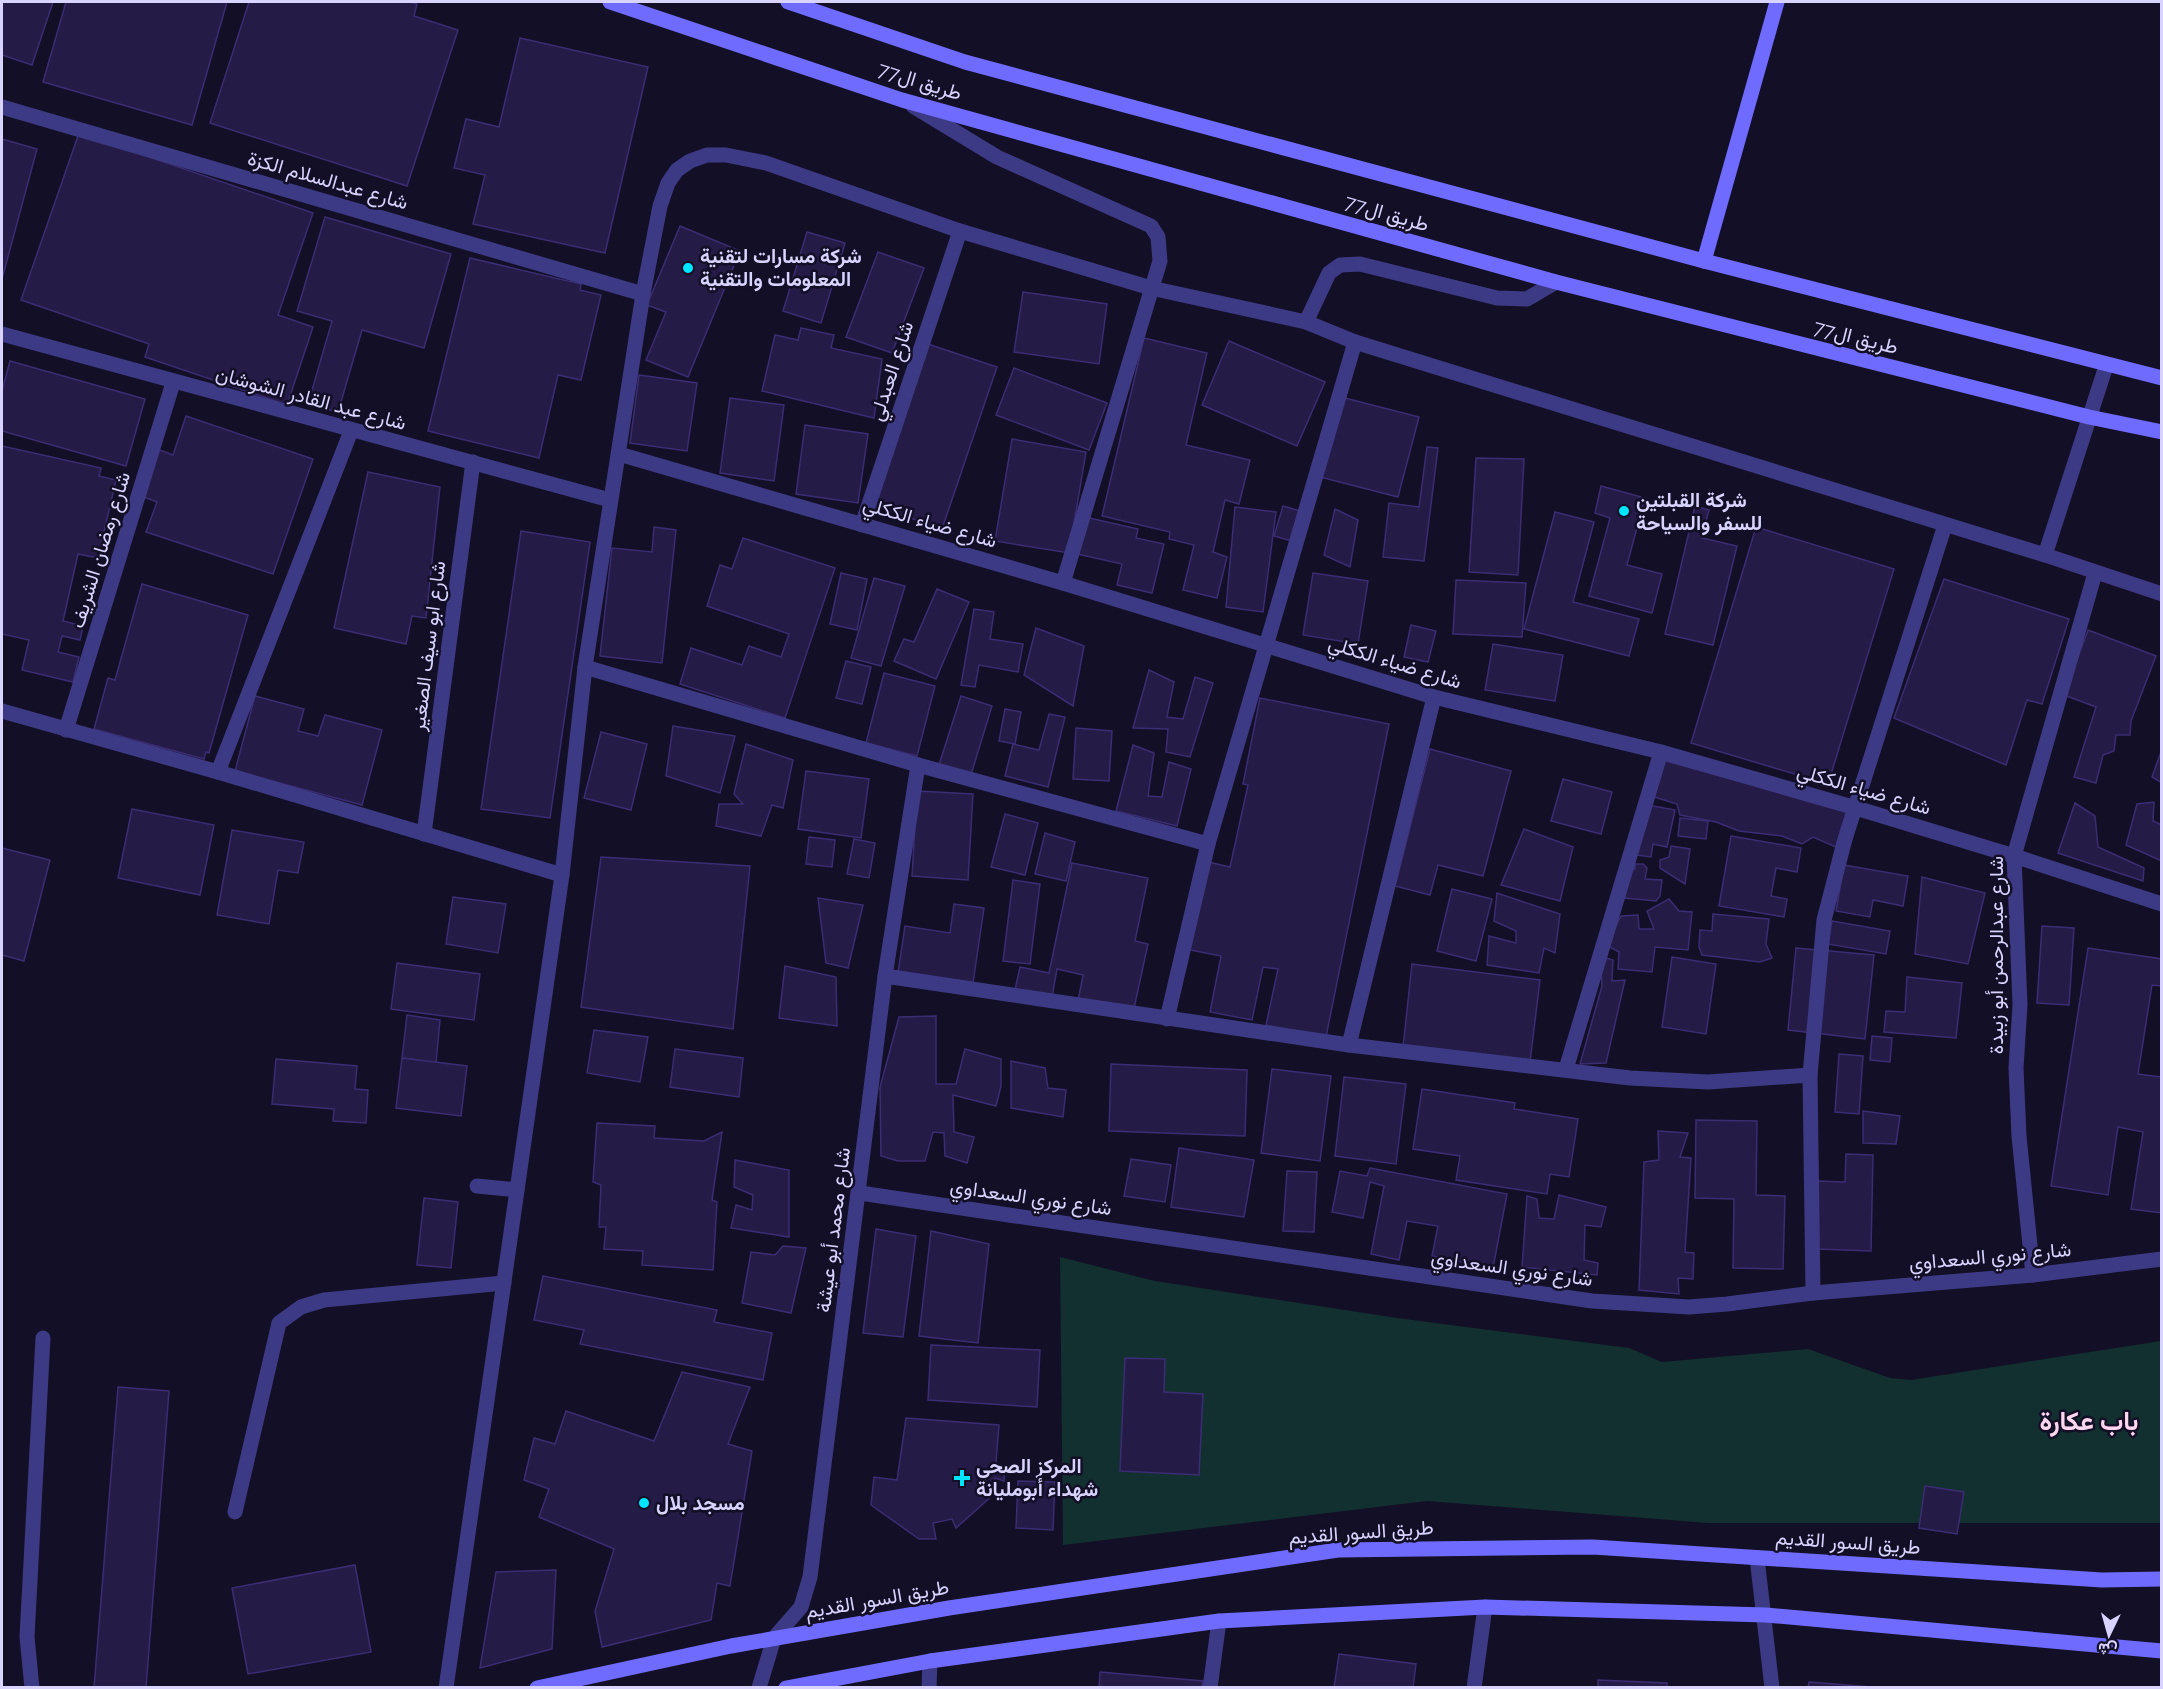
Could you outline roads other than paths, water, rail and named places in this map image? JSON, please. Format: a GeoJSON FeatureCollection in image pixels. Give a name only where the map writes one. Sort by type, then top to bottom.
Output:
{"type":"FeatureCollection","features":[{"type":"Feature","properties":{"kind":"main road","name":"طريق ال77"},"geometry":{"type":"LineString","coordinates":[[610,2],[903,99],[1556,282],[2089,417],[2162,432]]}},
{"type":"Feature","properties":{"kind":"main road","name":"طريق ال77"},"geometry":{"type":"LineString","coordinates":[[788,2],[965,62],[1704,261],[2106,366],[2162,378]]}},
{"type":"Feature","properties":{"kind":"main road"},"geometry":{"type":"LineString","coordinates":[[1704,261],[1777,2]]}},
{"type":"Feature","properties":{"kind":"main road","name":"طريق السور القديم"},"geometry":{"type":"LineString","coordinates":[[537,1688],[774,1638],[949,1608],[1338,1550],[1593,1547],[2102,1580],[2162,1579]]}},
{"type":"Feature","properties":{"kind":"main road"},"geometry":{"type":"LineString","coordinates":[[786,1688],[930,1661],[1218,1621],[1485,1607],[1766,1615],[2162,1652]]}},
{"type":"Feature","properties":{"kind":"street"},"geometry":{"type":"LineString","coordinates":[[903,99],[998,157],[1151,226],[1158,237],[1160,261],[1063,583]]}},
{"type":"Feature","properties":{"kind":"street","name":"شارع عبدالسلام الكزة"},"geometry":{"type":"LineString","coordinates":[[2,107],[643,294]]}},
{"type":"Feature","properties":{"kind":"street"},"geometry":{"type":"LineString","coordinates":[[446,1688],[562,875],[585,667],[610,500],[643,294],[660,206],[668,183],[677,170],[690,161],[707,155],[726,155],[766,163],[960,231],[1152,288],[1306,322],[1355,342],[2044,555],[2162,594]]}},
{"type":"Feature","properties":{"kind":"street","name":"شارع العبدلي"},"geometry":{"type":"LineString","coordinates":[[862,525],[960,231]]}},
{"type":"Feature","properties":{"kind":"street"},"geometry":{"type":"LineString","coordinates":[[1306,322],[1329,273],[1340,265],[1360,264],[1497,298],[1527,299],[1556,282]]}},
{"type":"Feature","properties":{"kind":"street","name":"شارع عبد القادر الشوشان"},"geometry":{"type":"LineString","coordinates":[[2,334],[173,383],[610,500]]}},
{"type":"Feature","properties":{"kind":"street"},"geometry":{"type":"LineString","coordinates":[[1167,1019],[1208,844],[1355,342]]}},
{"type":"Feature","properties":{"kind":"street"},"geometry":{"type":"LineString","coordinates":[[2044,555],[2106,366]]}},
{"type":"Feature","properties":{"kind":"street","name":"شارع رمضان الشريف"},"geometry":{"type":"LineString","coordinates":[[66,730],[173,383]]}},
{"type":"Feature","properties":{"kind":"street"},"geometry":{"type":"LineString","coordinates":[[218,772],[351,431]]}},
{"type":"Feature","properties":{"kind":"street","name":"شارع ضياء الككلي"},"geometry":{"type":"LineString","coordinates":[[619,454],[1063,583],[1434,697],[1660,752],[1856,808],[2162,904]]}},
{"type":"Feature","properties":{"kind":"street","name":"شارع ابو سيف الصغير"},"geometry":{"type":"LineString","coordinates":[[424,834],[473,462]]}},
{"type":"Feature","properties":{"kind":"street"},"geometry":{"type":"LineString","coordinates":[[1813,1293],[1810,1075],[1824,920],[1829,895],[1945,525]]}},
{"type":"Feature","properties":{"kind":"street","name":"شارع عبدالرحمن أبو زبيدة"},"geometry":{"type":"LineString","coordinates":[[2032,1275],[2019,1136],[2016,1068],[2020,1005],[2014,856],[2095,573]]}},
{"type":"Feature","properties":{"kind":"street"},"geometry":{"type":"LineString","coordinates":[[585,667],[918,765],[1208,844]]}},
{"type":"Feature","properties":{"kind":"street"},"geometry":{"type":"LineString","coordinates":[[1349,1045],[1434,697]]}},
{"type":"Feature","properties":{"kind":"street"},"geometry":{"type":"LineString","coordinates":[[2,711],[218,772],[562,875]]}},
{"type":"Feature","properties":{"kind":"street"},"geometry":{"type":"LineString","coordinates":[[1566,1069],[1660,752]]}},
{"type":"Feature","properties":{"kind":"street","name":"شارع محمد أبو عيشة"},"geometry":{"type":"LineString","coordinates":[[759,1688],[774,1638],[801,1607],[810,1577],[860,1193],[885,976],[918,765]]}},
{"type":"Feature","properties":{"kind":"street"},"geometry":{"type":"LineString","coordinates":[[885,976],[1349,1045],[1668,1082],[1708,1082],[1810,1075]]}},
{"type":"Feature","properties":{"kind":"street"},"geometry":{"type":"LineString","coordinates":[[477,1186],[517,1190]]}},
{"type":"Feature","properties":{"kind":"street","name":"شارع نوري السعداوي"},"geometry":{"type":"LineString","coordinates":[[860,1193],[1592,1301],[1689,1306],[2032,1275],[2162,1259]]}},
{"type":"Feature","properties":{"kind":"street"},"geometry":{"type":"LineString","coordinates":[[235,1512],[279,1323],[301,1307],[324,1300],[504,1283]]}},
{"type":"Feature","properties":{"kind":"street"},"geometry":{"type":"LineString","coordinates":[[32,1688],[27,1637],[42,1338]]}},
{"type":"Feature","properties":{"kind":"street"},"geometry":{"type":"LineString","coordinates":[[1757,1558],[1766,1615],[1772,1688]]}},
{"type":"Feature","properties":{"kind":"street"},"geometry":{"type":"LineString","coordinates":[[1474,1688],[1485,1607]]}},
{"type":"Feature","properties":{"kind":"street"},"geometry":{"type":"LineString","coordinates":[[1210,1688],[1218,1621]]}},
{"type":"Feature","properties":{"kind":"street"},"geometry":{"type":"LineString","coordinates":[[929,1688],[930,1661]]}},
{"type":"Feature","properties":{"kind":"place","name":"شركة مسارات لتقنية المعلومات والتقنية"},"geometry":{"type":"Point","coordinates":[688,268]}},
{"type":"Feature","properties":{"kind":"place","name":"شركة القبلتين للسفر والسياحة"},"geometry":{"type":"Point","coordinates":[1624,511]}},
{"type":"Feature","properties":{"kind":"place","name":"المركز الصحي شهداء أبومليانة"},"geometry":{"type":"Point","coordinates":[962,1478]}},
{"type":"Feature","properties":{"kind":"place","name":"مسجد بلال"},"geometry":{"type":"Point","coordinates":[644,1503]}},
{"type":"Feature","properties":{"kind":"district","name":"باب عكارة"},"geometry":{"type":"Point","coordinates":[2089,1421]}}]}
